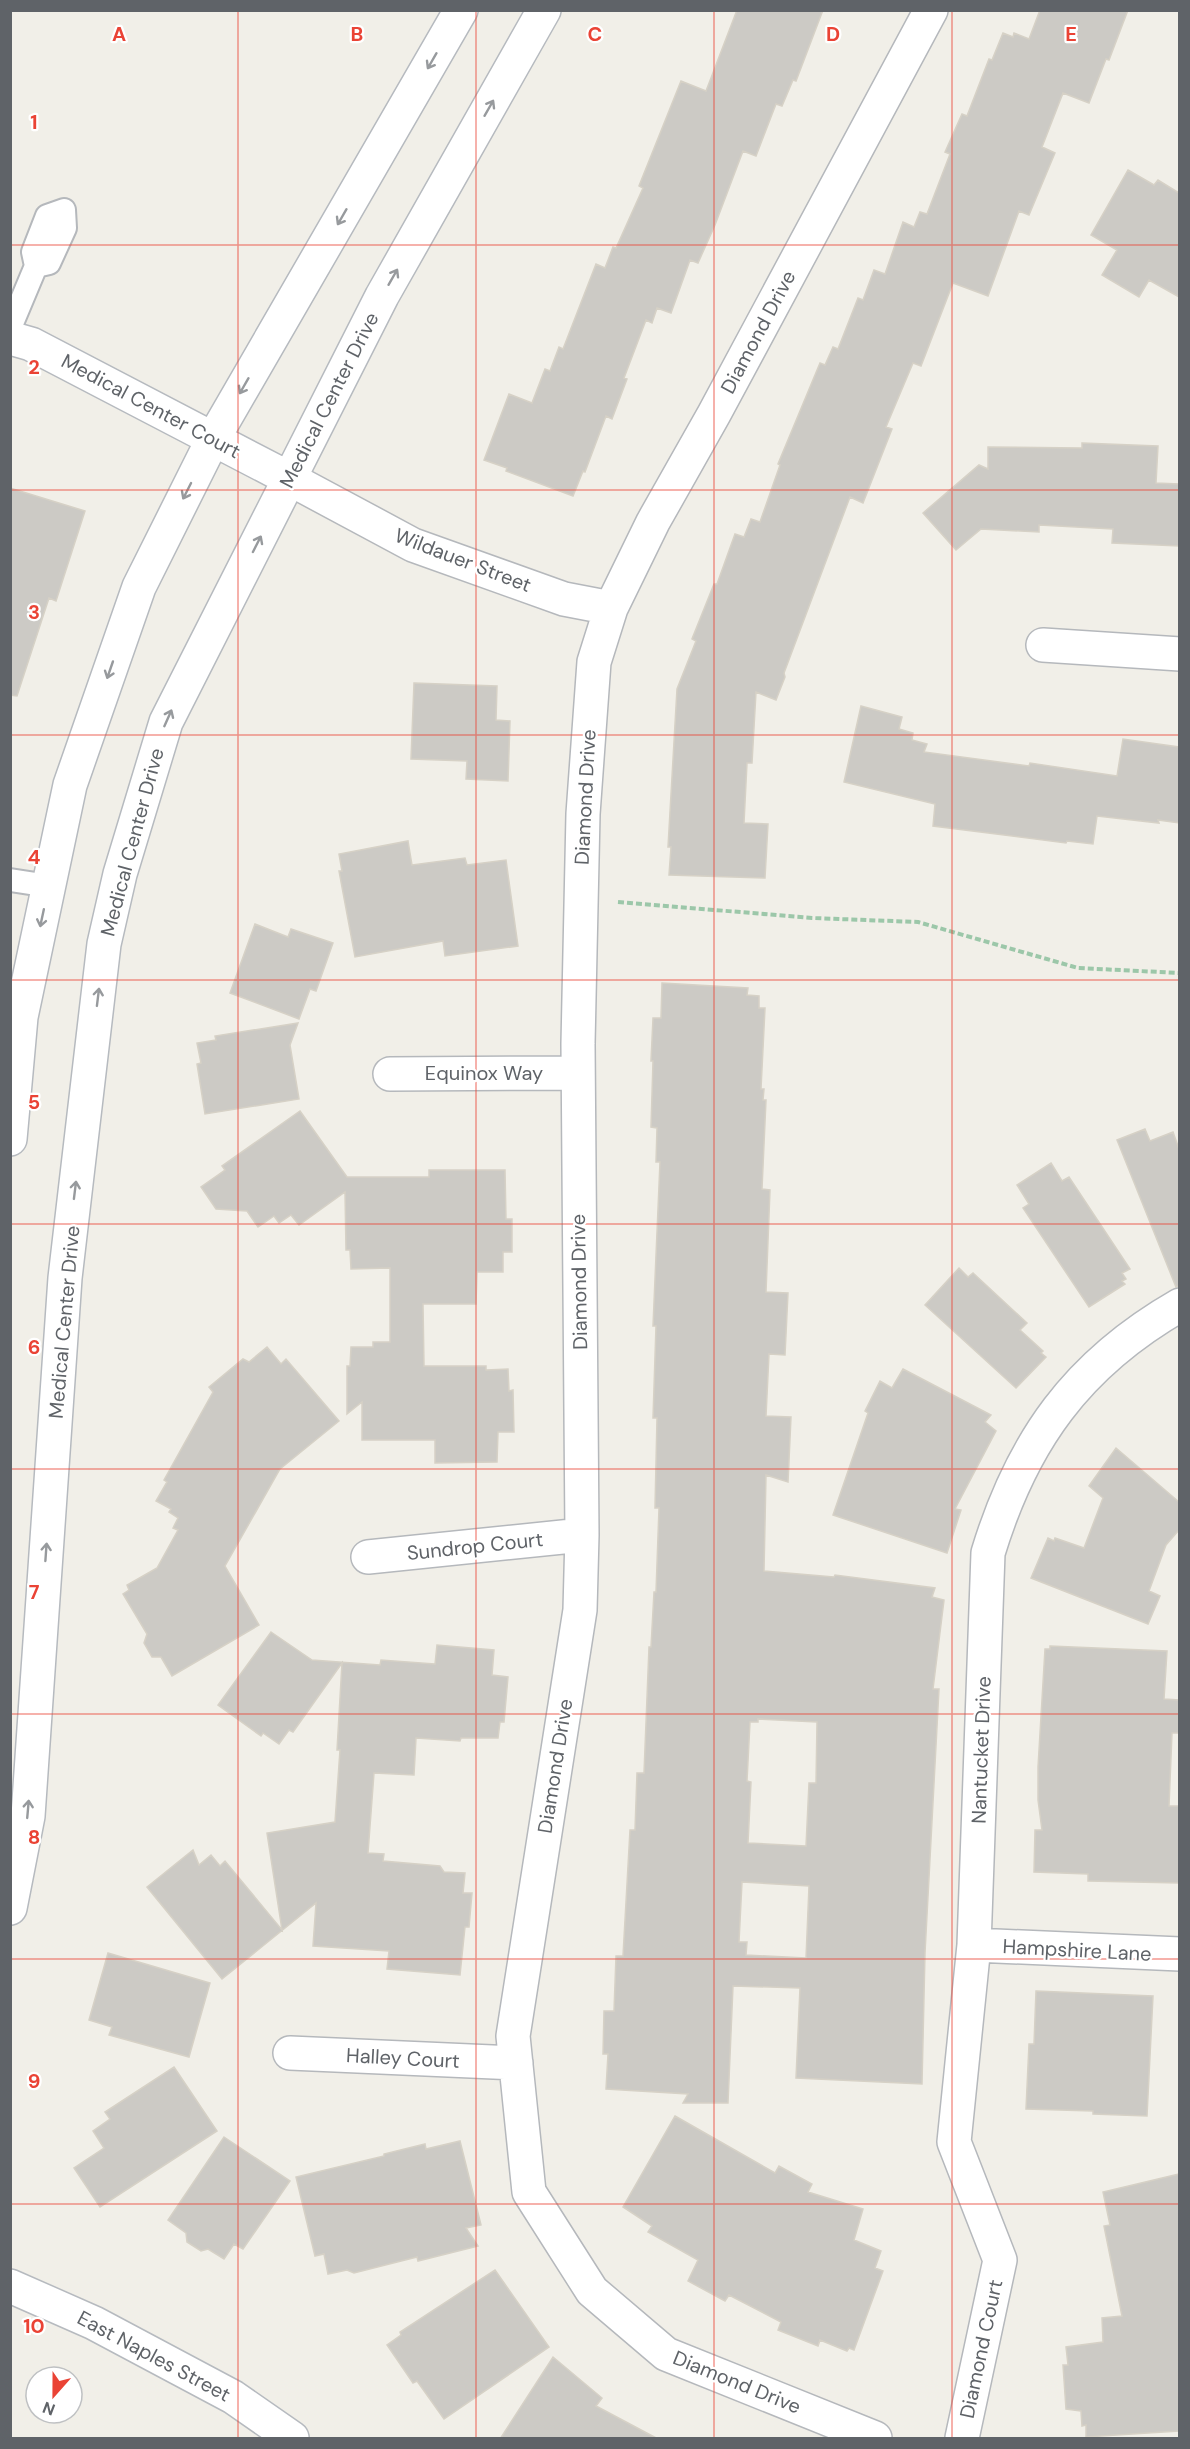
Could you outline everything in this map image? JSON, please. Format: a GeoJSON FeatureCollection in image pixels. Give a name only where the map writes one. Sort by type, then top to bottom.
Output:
{"type":"FeatureCollection","features":[{"type":"Feature","properties":{"kind":"street"},"geometry":{"type":"LineString","coordinates":[[10,1139],[21,1017],[70,785],[139,587],[213,439],[461,10]]}},
{"type":"Feature","properties":{"kind":"street","name":"Medical Center Drive"},"geometry":{"type":"LineString","coordinates":[[10,1908],[28,1816],[65,1278],[104,944],[120,874],[166,722],[382,296],[544,10]]}},
{"type":"Feature","properties":{"kind":"street","name":"Diamond Drive"},"geometry":{"type":"LineString","coordinates":[[875,2439],[666,2354],[592,2291],[529,2192],[513,2036],[580,1610],[582,1535],[578,1073],[580,896],[583,814],[594,662],[610,608],[654,522],[931,10]]}},
{"type":"Feature","properties":{"kind":"street","name":"Medical Center Court"},"geometry":{"type":"LineString","coordinates":[[10,338],[31,344],[290,479]]}},
{"type":"Feature","properties":{"kind":"street","name":"Wildauer Street"},"geometry":{"type":"LineString","coordinates":[[290,479],[413,545],[564,598],[610,608]]}},
{"type":"Feature","properties":{"kind":"street"},"geometry":{"type":"LineString","coordinates":[[1043,645],[1179,654]]}},
{"type":"Feature","properties":{"kind":"street","name":"Equinox Way"},"geometry":{"type":"LineString","coordinates":[[390,1074],[578,1073]]}},
{"type":"Feature","properties":{"kind":"street","name":"Nantucket Drive"},"geometry":{"type":"LineString","coordinates":[[1000,2260],[954,2142],[974,1945],[988,1553],[1000,1514],[1015,1478],[1034,1443],[1057,1410],[1086,1376],[1119,1346],[1155,1319],[1179,1305]]}},
{"type":"Feature","properties":{"kind":"street","name":"Sundrop Court"},"geometry":{"type":"LineString","coordinates":[[368,1557],[582,1535]]}},
{"type":"Feature","properties":{"kind":"street","name":"Hampshire Lane"},"geometry":{"type":"LineString","coordinates":[[974,1945],[1179,1954]]}},
{"type":"Feature","properties":{"kind":"street","name":"Halley Court"},"geometry":{"type":"LineString","coordinates":[[290,2053],[516,2064]]}},
{"type":"Feature","properties":{"kind":"street","name":"Diamond Court"},"geometry":{"type":"LineString","coordinates":[[962,2439],[1000,2260]]}},
{"type":"Feature","properties":{"kind":"street","name":"East Naples Street"},"geometry":{"type":"LineString","coordinates":[[10,2286],[94,2323],[233,2397],[292,2439]]}},
{"type":"Feature","properties":{"kind":"lane"},"geometry":{"type":"LineString","coordinates":[[10,328],[36,266]]}},
{"type":"Feature","properties":{"kind":"lane"},"geometry":{"type":"LineString","coordinates":[[10,880],[49,886]]}},
{"type":"Feature","properties":{"kind":"path"},"geometry":{"type":"LineString","coordinates":[[580,896],[617,902],[801,918],[918,922],[1078,968],[1179,973]]}},
{"type":"Feature","properties":{"kind":"building"},"geometry":{"type":"Polygon","coordinates":[[[737,10],[823,10],[796,81],[793,80],[782,106],[776,104],[756,156],[743,151],[715,225],[698,263],[690,260],[671,313],[657,308],[652,323],[646,320],[624,378],[627,379],[612,419],[606,416],[585,472],[583,471],[573,496],[506,471],[507,468],[484,460],[509,394],[532,403],[545,369],[550,371],[559,347],[563,349],[596,264],[605,268],[643,188],[639,186],[681,81],[706,91],[737,10]]]}},
{"type":"Feature","properties":{"kind":"building"},"geometry":{"type":"Polygon","coordinates":[[[1040,10],[1128,10],[1109,60],[1106,59],[1089,103],[1063,93],[1042,147],[1055,153],[1029,215],[1019,211],[988,296],[953,283],[921,366],[913,363],[886,427],[892,429],[863,503],[850,497],[776,700],[756,692],[752,763],[747,763],[744,823],[768,824],[765,878],[669,875],[671,847],[668,847],[677,689],[696,641],[692,639],[714,584],[717,584],[735,534],[744,537],[751,519],[760,522],[780,465],[778,464],[820,363],[825,365],[833,347],[838,349],[858,298],[863,300],[874,270],[885,274],[903,222],[914,227],[920,212],[927,214],[950,154],[945,152],[962,114],[967,116],[989,59],[992,60],[1003,33],[1013,37],[1014,33],[1029,39],[1040,10]]]}},
{"type":"Feature","properties":{"kind":"building"},"geometry":{"type":"Polygon","coordinates":[[[1128,170],[1154,185],[1158,180],[1179,193],[1179,297],[1149,280],[1139,297],[1102,275],[1117,250],[1091,235],[1128,170]]]}},
{"type":"Feature","properties":{"kind":"building"},"geometry":{"type":"Polygon","coordinates":[[[1082,443],[1158,446],[1156,483],[1179,484],[1179,546],[1112,543],[1113,529],[1039,525],[1039,532],[981,529],[956,550],[923,513],[979,465],[988,469],[988,447],[1082,448],[1082,443]]]}},
{"type":"Feature","properties":{"kind":"building"},"geometry":{"type":"Polygon","coordinates":[[[10,488],[85,511],[56,601],[49,598],[17,696],[10,695],[10,488]]]}},
{"type":"Feature","properties":{"kind":"building"},"geometry":{"type":"Polygon","coordinates":[[[414,683],[497,686],[496,720],[510,721],[508,781],[466,779],[467,761],[411,759],[414,683]]]}},
{"type":"Feature","properties":{"kind":"building"},"geometry":{"type":"Polygon","coordinates":[[[861,706],[902,717],[899,729],[913,733],[912,740],[927,744],[924,752],[1029,766],[1030,763],[1117,776],[1123,739],[1179,747],[1179,823],[1097,816],[1093,844],[1067,841],[1066,843],[933,826],[935,804],[844,782],[861,706]]]}},
{"type":"Feature","properties":{"kind":"building"},"geometry":{"type":"Polygon","coordinates":[[[408,841],[412,865],[465,858],[467,865],[506,860],[518,946],[445,956],[443,941],[355,957],[339,871],[342,871],[339,854],[408,841]]]}},
{"type":"Feature","properties":{"kind":"building"},"geometry":{"type":"Polygon","coordinates":[[[255,924],[288,937],[291,929],[333,943],[316,991],[310,989],[299,1019],[230,993],[255,924]]]}},
{"type":"Feature","properties":{"kind":"building"},"geometry":{"type":"Polygon","coordinates":[[[662,983],[748,988],[747,995],[759,996],[759,1008],[765,1008],[761,1089],[764,1089],[763,1100],[766,1100],[762,1189],[770,1190],[766,1292],[788,1293],[785,1355],[769,1354],[766,1416],[791,1417],[788,1482],[766,1475],[764,1571],[834,1577],[835,1575],[935,1588],[932,1597],[944,1600],[933,1689],[939,1689],[925,1953],[922,2084],[796,2078],[800,1988],[733,1986],[728,2103],[683,2103],[688,2094],[606,2089],[608,2054],[603,2054],[604,2011],[614,2011],[616,1956],[623,1956],[630,1830],[635,1830],[637,1773],[644,1773],[649,1647],[651,1647],[654,1592],[656,1592],[659,1508],[655,1508],[657,1418],[653,1418],[656,1326],[653,1326],[660,1162],[656,1162],[657,1128],[651,1127],[653,1061],[651,1061],[653,1018],[661,1018],[662,983]],[[758,1719],[758,1722],[750,1722],[747,1781],[751,1782],[748,1843],[806,1846],[809,1783],[816,1783],[817,1722],[758,1719]],[[742,1882],[739,1942],[747,1942],[746,1955],[806,1958],[809,1886],[742,1882]]]}},
{"type":"Feature","properties":{"kind":"building"},"geometry":{"type":"Polygon","coordinates":[[[298,1023],[290,1045],[299,1099],[205,1114],[197,1064],[201,1063],[197,1043],[216,1040],[215,1036],[298,1023]]]}},
{"type":"Feature","properties":{"kind":"building"},"geometry":{"type":"Polygon","coordinates":[[[300,1111],[347,1177],[429,1177],[429,1170],[505,1170],[506,1219],[512,1219],[512,1252],[503,1252],[503,1272],[477,1272],[476,1304],[423,1304],[424,1366],[486,1366],[486,1370],[508,1369],[509,1391],[513,1390],[514,1432],[498,1432],[497,1462],[435,1463],[435,1440],[362,1440],[362,1402],[347,1414],[347,1366],[350,1366],[351,1347],[373,1347],[373,1342],[390,1342],[390,1268],[351,1269],[350,1250],[346,1250],[345,1192],[299,1225],[291,1215],[279,1223],[274,1216],[258,1227],[247,1211],[216,1209],[201,1187],[225,1170],[222,1166],[300,1111]]]}},
{"type":"Feature","properties":{"kind":"building"},"geometry":{"type":"Polygon","coordinates":[[[1145,1129],[1150,1141],[1173,1132],[1179,1149],[1179,1286],[1176,1287],[1117,1140],[1145,1129]]]}},
{"type":"Feature","properties":{"kind":"building"},"geometry":{"type":"Polygon","coordinates":[[[1051,1163],[1062,1181],[1069,1177],[1130,1269],[1122,1273],[1126,1279],[1122,1281],[1125,1284],[1089,1307],[1023,1208],[1029,1204],[1017,1185],[1051,1163]]]}},
{"type":"Feature","properties":{"kind":"building"},"geometry":{"type":"Polygon","coordinates":[[[959,1268],[968,1277],[973,1273],[1027,1323],[1020,1330],[1043,1351],[1041,1353],[1046,1357],[1016,1388],[925,1305],[959,1268]]]}},
{"type":"Feature","properties":{"kind":"building"},"geometry":{"type":"Polygon","coordinates":[[[267,1347],[281,1364],[286,1359],[339,1421],[280,1469],[225,1566],[259,1625],[172,1676],[161,1657],[152,1657],[144,1643],[147,1634],[123,1594],[129,1590],[127,1585],[157,1568],[178,1530],[173,1528],[178,1518],[169,1512],[171,1509],[156,1501],[167,1482],[164,1480],[213,1392],[209,1387],[243,1359],[249,1362],[267,1347]]]}},
{"type":"Feature","properties":{"kind":"building"},"geometry":{"type":"Polygon","coordinates":[[[903,1369],[991,1415],[985,1422],[996,1431],[955,1509],[961,1510],[947,1553],[833,1515],[868,1413],[865,1411],[880,1381],[892,1388],[903,1369]]]}},
{"type":"Feature","properties":{"kind":"building"},"geometry":{"type":"Polygon","coordinates":[[[1116,1448],[1179,1502],[1179,1530],[1166,1545],[1149,1591],[1160,1596],[1148,1624],[1031,1578],[1048,1538],[1054,1541],[1055,1538],[1084,1548],[1103,1498],[1089,1486],[1116,1448]]]}},
{"type":"Feature","properties":{"kind":"building"},"geometry":{"type":"Polygon","coordinates":[[[271,1632],[312,1660],[380,1665],[381,1660],[435,1664],[437,1645],[494,1650],[492,1675],[508,1677],[504,1722],[500,1722],[498,1738],[461,1738],[460,1741],[416,1738],[414,1775],[374,1773],[368,1853],[384,1854],[383,1861],[440,1866],[444,1872],[465,1873],[463,1893],[472,1893],[469,1927],[465,1927],[460,1975],[387,1969],[389,1951],[313,1946],[316,1903],[222,1979],[147,1887],[193,1850],[199,1865],[211,1855],[220,1866],[225,1861],[282,1930],[267,1833],[335,1822],[340,1750],[337,1750],[342,1663],[293,1732],[289,1730],[279,1744],[263,1733],[261,1736],[218,1705],[271,1632]]]}},
{"type":"Feature","properties":{"kind":"building"},"geometry":{"type":"Polygon","coordinates":[[[1050,1646],[1167,1651],[1164,1699],[1179,1700],[1179,1733],[1172,1733],[1169,1806],[1179,1806],[1179,1883],[1088,1881],[1088,1874],[1034,1872],[1035,1830],[1042,1830],[1038,1800],[1038,1767],[1045,1649],[1050,1649],[1050,1646]]]}},
{"type":"Feature","properties":{"kind":"building"},"geometry":{"type":"Polygon","coordinates":[[[108,1953],[210,1983],[189,2057],[109,2035],[112,2027],[89,2020],[108,1953]]]}},
{"type":"Feature","properties":{"kind":"building"},"geometry":{"type":"Polygon","coordinates":[[[1036,1991],[1153,1996],[1147,2116],[1093,2114],[1093,2111],[1026,2109],[1029,2044],[1034,2044],[1036,1991]]]}},
{"type":"Feature","properties":{"kind":"building"},"geometry":{"type":"Polygon","coordinates":[[[174,2067],[217,2131],[100,2207],[74,2168],[104,2148],[93,2131],[110,2119],[105,2112],[174,2067]]]}},
{"type":"Feature","properties":{"kind":"building"},"geometry":{"type":"Polygon","coordinates":[[[675,2116],[775,2173],[779,2166],[812,2184],[808,2192],[863,2209],[854,2240],[881,2251],[875,2268],[883,2271],[854,2350],[849,2348],[847,2351],[820,2340],[818,2346],[778,2330],[781,2322],[729,2295],[725,2301],[688,2281],[698,2260],[648,2232],[652,2226],[623,2207],[675,2116]]]}},
{"type":"Feature","properties":{"kind":"building"},"geometry":{"type":"Polygon","coordinates":[[[224,2137],[290,2181],[243,2249],[234,2244],[224,2259],[208,2249],[201,2251],[187,2242],[186,2233],[168,2220],[224,2137]]]}},
{"type":"Feature","properties":{"kind":"building"},"geometry":{"type":"Polygon","coordinates":[[[460,2141],[481,2225],[466,2228],[478,2246],[418,2261],[417,2257],[354,2273],[347,2270],[328,2274],[324,2254],[315,2256],[296,2177],[425,2144],[426,2149],[460,2141]]]}},
{"type":"Feature","properties":{"kind":"building"},"geometry":{"type":"Polygon","coordinates":[[[1179,2174],[1179,2431],[1086,2437],[1086,2425],[1082,2426],[1081,2411],[1066,2409],[1063,2365],[1068,2365],[1066,2347],[1103,2342],[1102,2318],[1122,2316],[1104,2226],[1110,2225],[1103,2192],[1179,2174]]]}},
{"type":"Feature","properties":{"kind":"building"},"geometry":{"type":"Polygon","coordinates":[[[495,2270],[549,2347],[444,2419],[417,2381],[413,2383],[387,2345],[401,2335],[400,2332],[495,2270]]]}},
{"type":"Feature","properties":{"kind":"building"},"geometry":{"type":"Polygon","coordinates":[[[553,2357],[602,2398],[596,2406],[658,2439],[500,2439],[553,2357]]]}}]}
